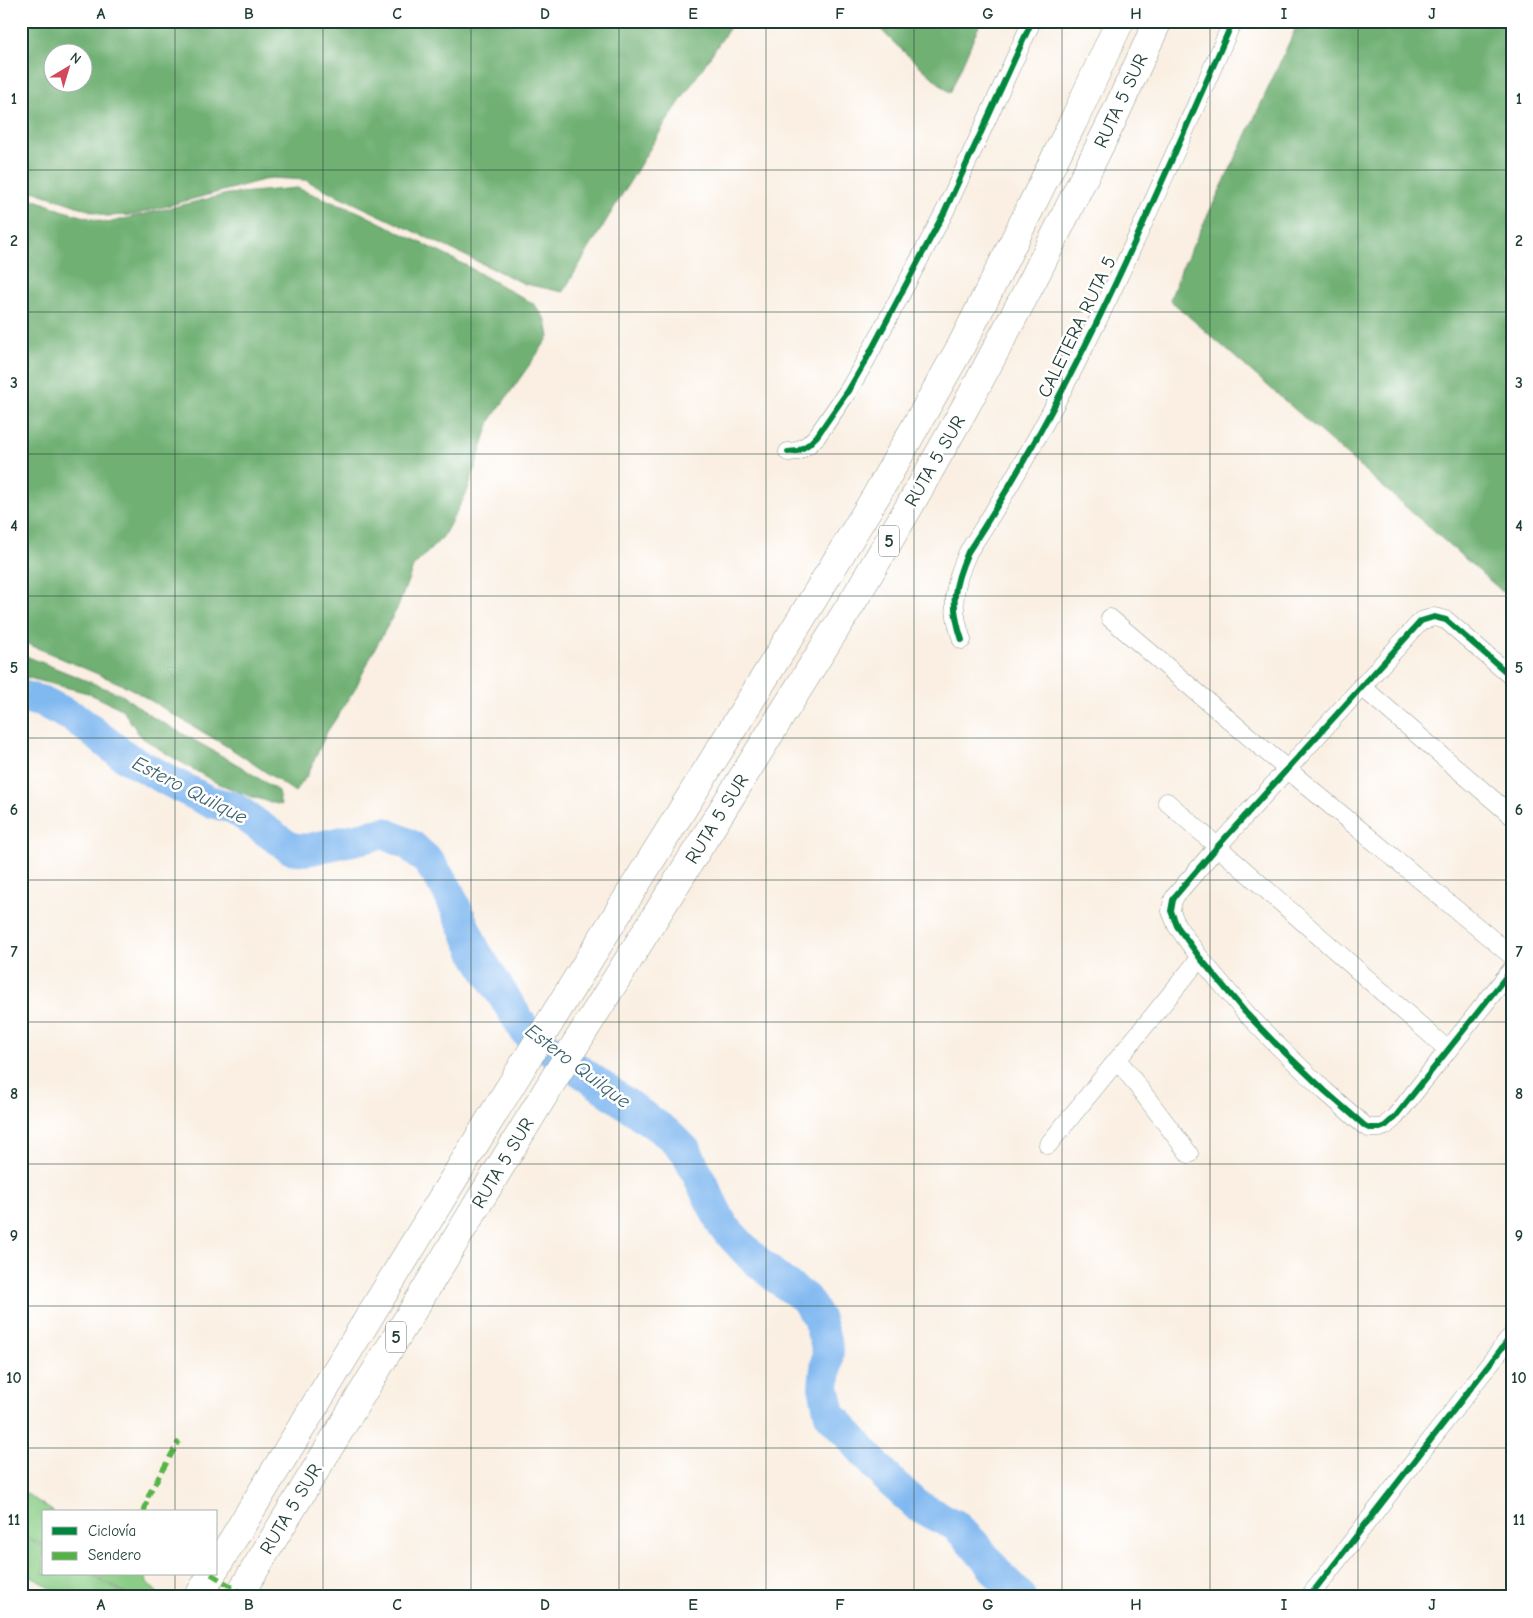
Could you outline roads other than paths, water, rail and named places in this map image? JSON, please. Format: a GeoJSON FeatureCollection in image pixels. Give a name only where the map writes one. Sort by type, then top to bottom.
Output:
{"type":"FeatureCollection","features":[{"type":"Feature","properties":{"kind":"highway","name":"RUTA 5 SUR"},"geometry":{"type":"LineString","coordinates":[[218,1564],[551,1020],[802,619],[876,496],[916,427],[1008,255],[1120,21]]}},
{"type":"Feature","properties":{"kind":"highway","name":"RUTA 5 SUR"},"geometry":{"type":"LineString","coordinates":[[238,1597],[555,1077],[853,600],[939,456],[1000,344],[1055,236],[1158,21]]}},
{"type":"Feature","properties":{"kind":"highway"},"geometry":{"type":"LineString","coordinates":[[198,1597],[211,1576]]}},
{"type":"Feature","properties":{"kind":"street"},"geometry":{"type":"LineString","coordinates":[[788,452],[803,448],[817,436],[848,391],[866,360],[948,203],[1032,21]]}},
{"type":"Feature","properties":{"kind":"street","name":"CALETERA RUTA 5"},"geometry":{"type":"LineString","coordinates":[[962,640],[956,623],[954,608],[955,586],[964,560],[1036,440],[1068,378],[1142,228],[1232,21]]}},
{"type":"Feature","properties":{"kind":"street"},"geometry":{"type":"LineString","coordinates":[[1512,677],[1446,620],[1434,616],[1416,625],[1176,895],[1171,906],[1172,917],[1200,958],[1245,1012],[1357,1121],[1370,1128],[1380,1128],[1390,1123],[1512,969]]}},
{"type":"Feature","properties":{"kind":"street"},"geometry":{"type":"LineString","coordinates":[[1110,618],[1288,770],[1512,956]]}},
{"type":"Feature","properties":{"kind":"street"},"geometry":{"type":"LineString","coordinates":[[1361,686],[1512,816]]}},
{"type":"Feature","properties":{"kind":"street"},"geometry":{"type":"LineString","coordinates":[[1166,802],[1448,1050]]}},
{"type":"Feature","properties":{"kind":"street"},"geometry":{"type":"LineString","coordinates":[[1048,1145],[1200,958]]}},
{"type":"Feature","properties":{"kind":"street"},"geometry":{"type":"LineString","coordinates":[[1118,1060],[1189,1154]]}},
{"type":"Feature","properties":{"kind":"street"},"geometry":{"type":"LineString","coordinates":[[1310,1597],[1512,1335]]}},
{"type":"Feature","properties":{"kind":"waterway","name":"Estero Quilque"},"geometry":{"type":"LineString","coordinates":[[21,696],[43,702],[75,718],[124,756],[208,801],[234,808],[290,848],[306,850],[384,833],[410,845],[428,861],[447,889],[475,951],[526,1032],[671,1136],[686,1151],[723,1226],[750,1255],[778,1279],[805,1298],[818,1318],[828,1350],[824,1387],[830,1414],[891,1482],[918,1506],[955,1525],[1021,1597]]}}]}
